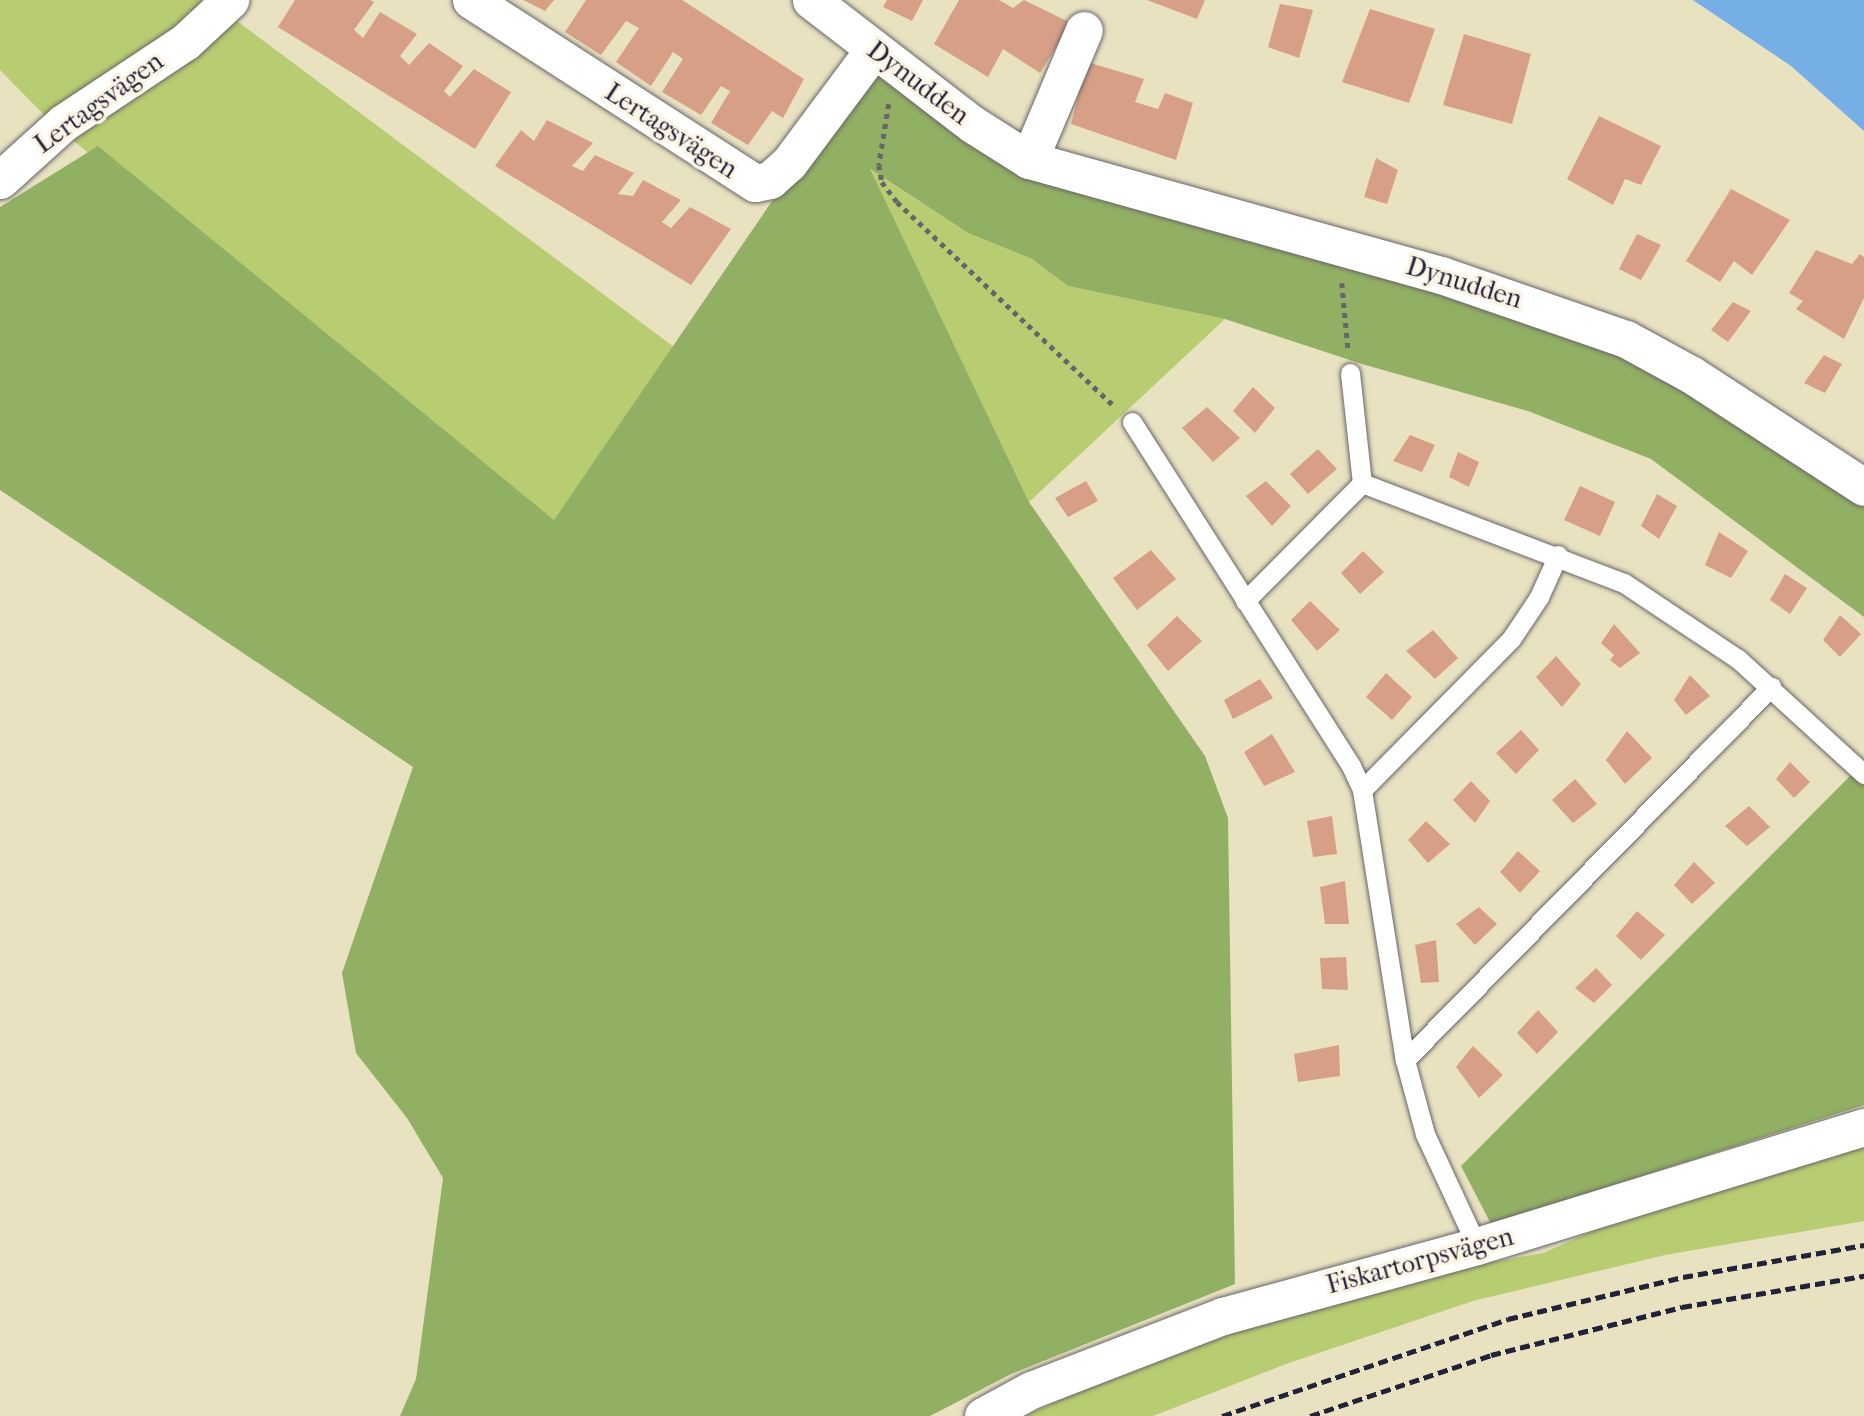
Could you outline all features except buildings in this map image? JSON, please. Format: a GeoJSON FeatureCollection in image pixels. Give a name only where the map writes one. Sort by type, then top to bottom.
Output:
{"type":"FeatureCollection","features":[{"type":"Feature","properties":{"kind":"street","name":"Lertagsvägen"},"geometry":{"type":"LineString","coordinates":[[0,180],[63,123],[185,42],[230,0]]}},
{"type":"Feature","properties":{"kind":"street","name":"Lertagsvägen"},"geometry":{"type":"LineString","coordinates":[[471,0],[755,183],[770,180],[789,163],[874,49]]}},
{"type":"Feature","properties":{"kind":"street","name":"Dynudden"},"geometry":{"type":"LineString","coordinates":[[811,0],[1000,144],[1029,160],[1441,275],[1626,339],[1692,375],[1864,487]]}},
{"type":"Feature","properties":{"kind":"street"},"geometry":{"type":"LineString","coordinates":[[1029,160],[1084,30]]}},
{"type":"Feature","properties":{"kind":"street","name":"Fiskartorpsvägen"},"geometry":{"type":"LineString","coordinates":[[983,1416],[1056,1380],[1223,1316],[1477,1246],[1864,1127]]}},
{"type":"Feature","properties":{"kind":"lane"},"geometry":{"type":"LineString","coordinates":[[1350,373],[1362,483]]}},
{"type":"Feature","properties":{"kind":"lane"},"geometry":{"type":"LineString","coordinates":[[1132,422],[1351,766],[1362,790],[1405,1060],[1425,1134],[1477,1246]]}},
{"type":"Feature","properties":{"kind":"lane"},"geometry":{"type":"LineString","coordinates":[[1245,601],[1362,483]]}},
{"type":"Feature","properties":{"kind":"lane"},"geometry":{"type":"LineString","coordinates":[[1362,483],[1558,555],[1624,583],[1705,635],[1771,687],[1864,774]]}},
{"type":"Feature","properties":{"kind":"lane"},"geometry":{"type":"LineString","coordinates":[[1362,790],[1511,639],[1539,597],[1558,555]]}},
{"type":"Feature","properties":{"kind":"lane"},"geometry":{"type":"LineString","coordinates":[[1405,1060],[1771,687]]}},
{"type":"Feature","properties":{"kind":"path"},"geometry":{"type":"LineString","coordinates":[[874,49],[890,110],[879,166],[882,182],[897,202],[1132,422]]}},
{"type":"Feature","properties":{"kind":"path"},"geometry":{"type":"LineString","coordinates":[[1339,246],[1350,373]]}},
{"type":"Feature","properties":{"kind":"green space"},"geometry":{"type":"Polygon","coordinates":[[[0,0],[250,0],[233,18],[674,347],[554,520],[56,127],[0,70],[0,0]]]}},
{"type":"Feature","properties":{"kind":"green space"},"geometry":{"type":"Polygon","coordinates":[[[872,55],[1026,165],[1535,305],[1864,482],[1864,617],[1651,459],[1528,411],[1362,364],[1225,319],[1068,286],[1032,259],[968,233],[870,169],[1029,502],[1205,756],[1228,818],[1235,1284],[1011,1374],[930,1416],[400,1416],[416,1379],[443,1178],[407,1118],[356,1053],[342,973],[413,767],[0,490],[0,207],[98,146],[554,520],[872,55]]]}},
{"type":"Feature","properties":{"kind":"green space"},"geometry":{"type":"Polygon","coordinates":[[[869,169],[968,233],[1032,259],[1068,286],[1225,319],[1029,502],[869,169]]]}},
{"type":"Feature","properties":{"kind":"green space"},"geometry":{"type":"Polygon","coordinates":[[[1864,762],[1864,1105],[1491,1224],[1461,1166],[1864,762]]]}},
{"type":"Feature","properties":{"kind":"green space"},"geometry":{"type":"Polygon","coordinates":[[[1864,1141],[1864,1221],[1665,1255],[1473,1301],[1286,1364],[1153,1416],[1025,1416],[1140,1363],[1230,1330],[1414,1276],[1543,1253],[1629,1215],[1864,1141]]]}},
{"type":"Feature","properties":{"kind":"water"},"geometry":{"type":"Polygon","coordinates":[[[1693,0],[1864,0],[1864,131],[1791,66],[1693,0]]]}},
{"type":"Feature","properties":{"kind":"railway"},"geometry":{"type":"LineString","coordinates":[[1222,1416],[1508,1319],[1683,1277],[1864,1245]]}},
{"type":"Feature","properties":{"kind":"railway"},"geometry":{"type":"LineString","coordinates":[[1310,1416],[1491,1355],[1682,1307],[1864,1276]]}}]}
